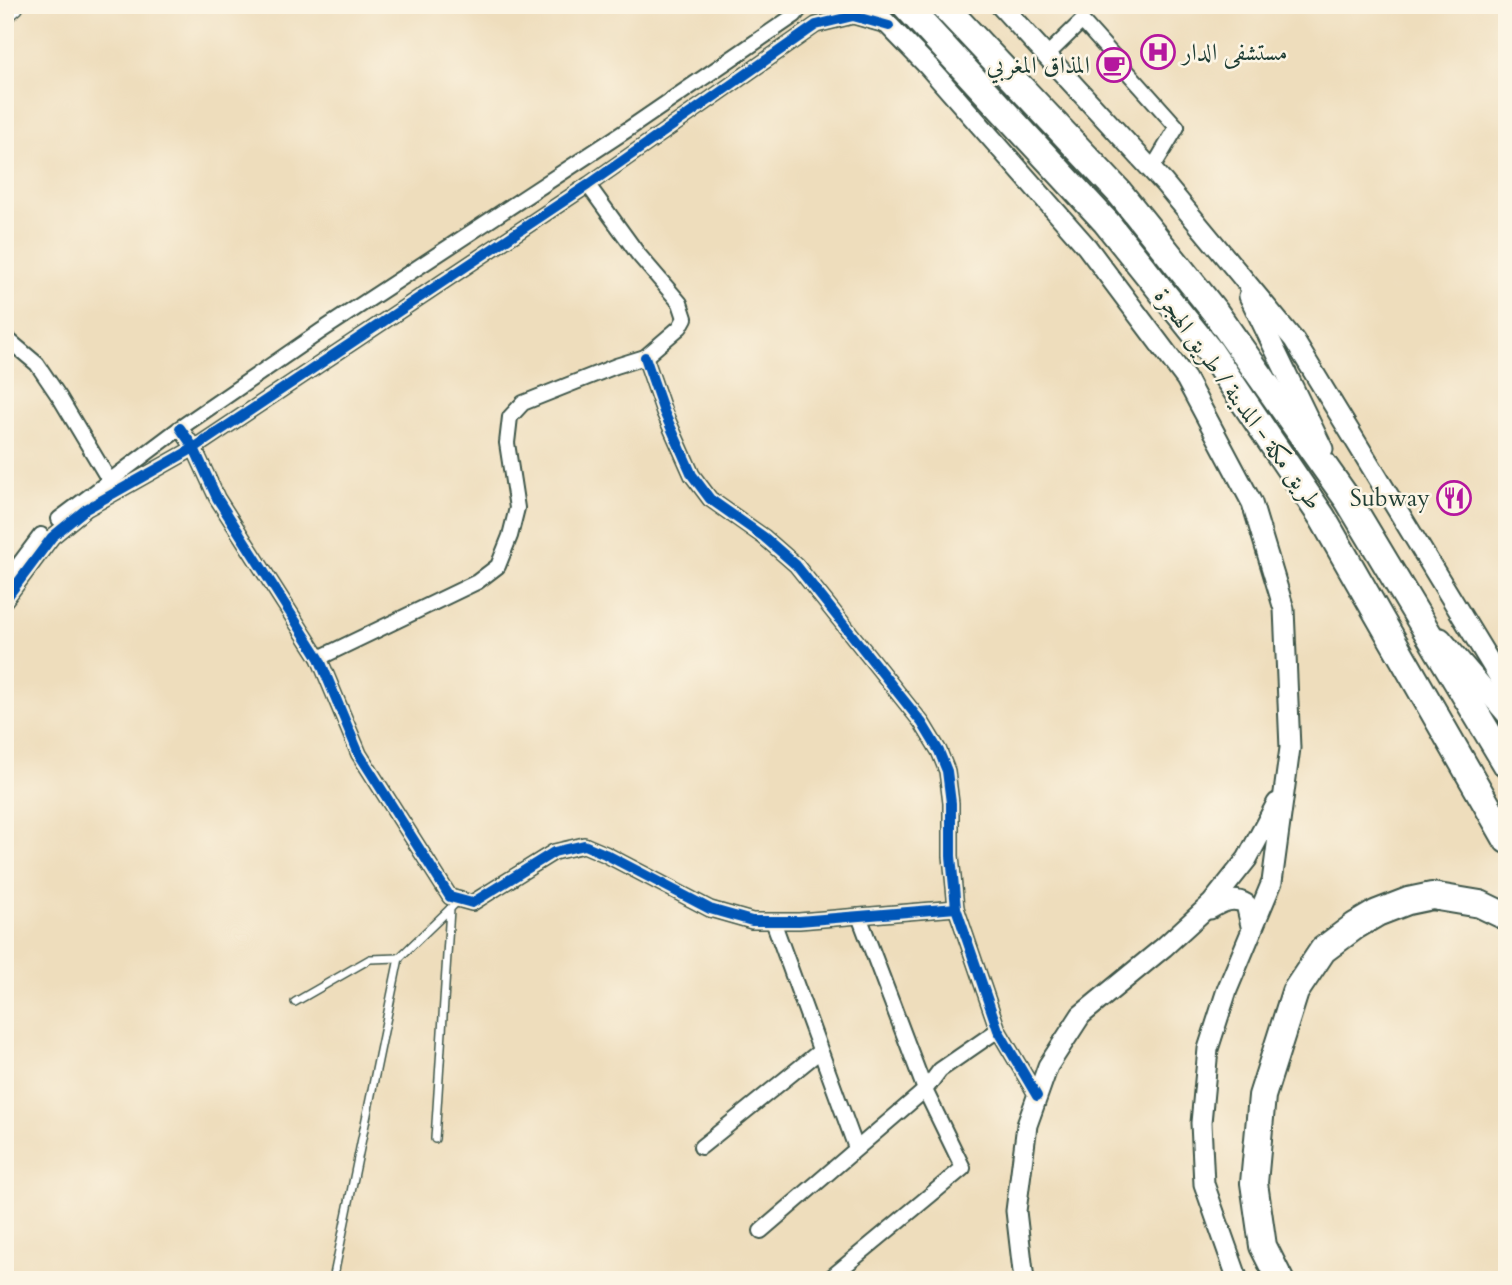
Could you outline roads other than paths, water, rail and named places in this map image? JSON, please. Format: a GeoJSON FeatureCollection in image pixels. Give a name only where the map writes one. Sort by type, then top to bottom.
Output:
{"type":"FeatureCollection","features":[{"type":"Feature","properties":{"kind":"highway","name":"طريق مكة - المدينة / طريق الهجرة"},"geometry":{"type":"LineString","coordinates":[[943,5],[1119,192],[1215,312],[1348,500],[1507,765]]}},
{"type":"Feature","properties":{"kind":"highway","name":"طريق مكة - المدينة / طريق الهجرة"},"geometry":{"type":"LineString","coordinates":[[897,16],[1106,222],[1211,353],[1322,517],[1507,840]]}},
{"type":"Feature","properties":{"kind":"highway"},"geometry":{"type":"LineString","coordinates":[[1280,1280],[1263,1246],[1254,1183],[1262,1096],[1295,992],[1323,950],[1377,913],[1408,901],[1432,896],[1480,904],[1507,917]]}},
{"type":"Feature","properties":{"kind":"main road"},"geometry":{"type":"LineString","coordinates":[[5,11],[12,5]]}},
{"type":"Feature","properties":{"kind":"main road"},"geometry":{"type":"LineString","coordinates":[[869,5],[897,16],[1087,247],[1186,379],[1252,503],[1284,609],[1290,748],[1272,882],[1227,990],[1208,1049],[1201,1123],[1204,1184],[1238,1280]]}},
{"type":"Feature","properties":{"kind":"main road"},"geometry":{"type":"LineString","coordinates":[[1000,5],[1152,169],[1294,340],[1507,690]]}},
{"type":"Feature","properties":{"kind":"main road"},"geometry":{"type":"LineString","coordinates":[[1234,266],[1348,500]]}},
{"type":"Feature","properties":{"kind":"main road"},"geometry":{"type":"LineString","coordinates":[[1407,598],[1507,715]]}},
{"type":"Feature","properties":{"kind":"main road"},"geometry":{"type":"LineString","coordinates":[[1024,1280],[1016,1211],[1027,1125],[1048,1066],[1081,1015],[1206,909],[1247,859],[1282,792]]}},
{"type":"Feature","properties":{"kind":"main road"},"geometry":{"type":"LineString","coordinates":[[1206,909],[1224,901],[1240,901],[1246,904],[1252,930]]}},
{"type":"Feature","properties":{"kind":"street"},"geometry":{"type":"LineString","coordinates":[[5,583],[45,530],[180,428],[398,279],[627,130],[795,15],[803,5]]}},
{"type":"Feature","properties":{"kind":"street"},"geometry":{"type":"LineString","coordinates":[[5,600],[51,537],[86,509],[194,448],[588,185],[816,25],[853,16],[897,16]]}},
{"type":"Feature","properties":{"kind":"street"},"geometry":{"type":"LineString","coordinates":[[1046,56],[1082,21],[1177,127],[1152,169]]}},
{"type":"Feature","properties":{"kind":"street"},"geometry":{"type":"LineString","coordinates":[[627,130],[639,149]]}},
{"type":"Feature","properties":{"kind":"street"},"geometry":{"type":"LineString","coordinates":[[319,658],[477,582],[498,566],[517,508],[507,443],[510,416],[523,403],[645,357],[680,327],[685,318],[681,303],[638,254],[588,185]]}},
{"type":"Feature","properties":{"kind":"street"},"geometry":{"type":"LineString","coordinates":[[398,279],[412,303]]}},
{"type":"Feature","properties":{"kind":"street"},"geometry":{"type":"LineString","coordinates":[[5,337],[37,364],[109,480]]}},
{"type":"Feature","properties":{"kind":"street"},"geometry":{"type":"LineString","coordinates":[[645,357],[664,412],[692,475],[709,499],[764,537],[796,565],[922,723],[939,751],[947,771],[956,908],[998,1030],[1037,1096]]}},
{"type":"Feature","properties":{"kind":"street"},"geometry":{"type":"LineString","coordinates":[[180,428],[194,448],[217,498],[319,658],[359,754],[455,904],[472,903],[554,852],[584,845],[710,909],[752,921],[799,921],[956,908]]}},
{"type":"Feature","properties":{"kind":"street"},"geometry":{"type":"LineString","coordinates":[[828,1280],[962,1168],[925,1090],[859,916]]}},
{"type":"Feature","properties":{"kind":"street"},"geometry":{"type":"LineString","coordinates":[[773,921],[856,1148]]}},
{"type":"Feature","properties":{"kind":"street"},"geometry":{"type":"LineString","coordinates":[[761,1231],[925,1090],[940,1070],[998,1030]]}},
{"type":"Feature","properties":{"kind":"street"},"geometry":{"type":"LineString","coordinates":[[701,1147],[820,1051]]}},
{"type":"Feature","properties":{"kind":"lane"},"geometry":{"type":"LineString","coordinates":[[333,1280],[399,958],[455,904]]}},
{"type":"Feature","properties":{"kind":"lane"},"geometry":{"type":"LineString","coordinates":[[435,1139],[455,904]]}},
{"type":"Feature","properties":{"kind":"lane"},"geometry":{"type":"LineString","coordinates":[[295,1002],[370,959],[399,958]]}},
{"type":"Feature","properties":{"kind":"place","name":"مستشفى الدار"},"geometry":{"type":"Point","coordinates":[1158,52]}},
{"type":"Feature","properties":{"kind":"place","name":"المذاق المغربي"},"geometry":{"type":"Point","coordinates":[1114,65]}},
{"type":"Feature","properties":{"kind":"place","name":"Subway"},"geometry":{"type":"Point","coordinates":[1454,498]}}]}
